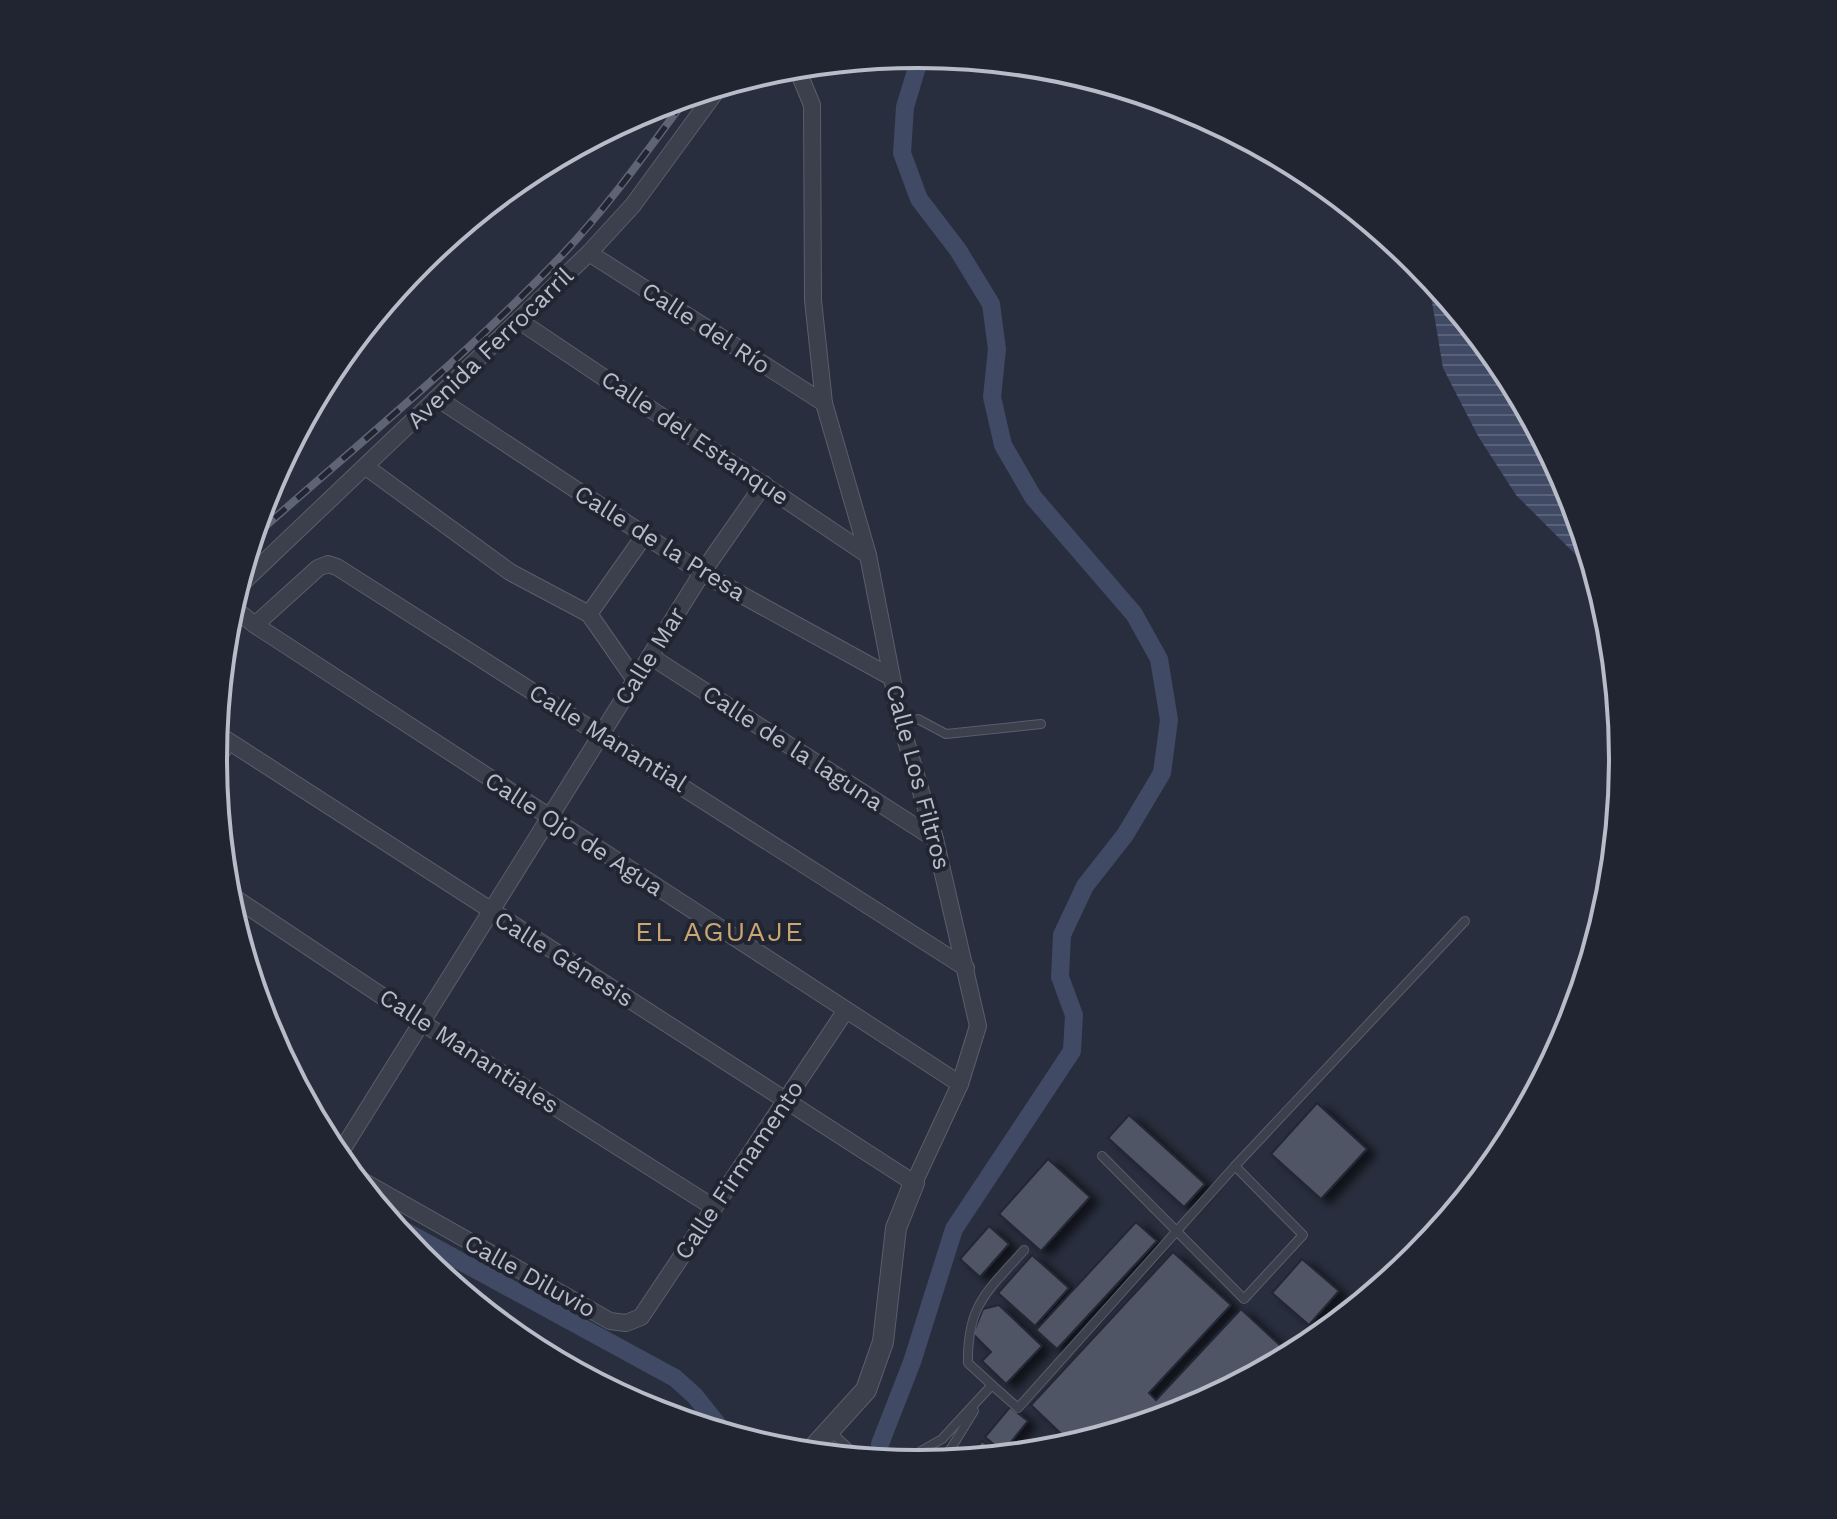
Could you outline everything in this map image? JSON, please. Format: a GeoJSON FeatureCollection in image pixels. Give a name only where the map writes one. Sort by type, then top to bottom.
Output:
{"type":"FeatureCollection","features":[{"type":"Feature","properties":{"kind":"street","name":"Calle Los Filtros"},"geometry":{"type":"LineString","coordinates":[[801,78],[812,105],[813,300],[824,403],[868,555],[901,724],[935,839],[978,1026],[960,1084],[896,1228],[883,1342],[866,1390],[818,1443]]}},
{"type":"Feature","properties":{"kind":"street","name":"Avenida Ferrocarril"},"geometry":{"type":"LineString","coordinates":[[254,573],[521,322],[589,253],[633,205],[709,101]]}},
{"type":"Feature","properties":{"kind":"street","name":"Calle del Río"},"geometry":{"type":"LineString","coordinates":[[589,253],[824,403]]}},
{"type":"Feature","properties":{"kind":"street","name":"Calle del Estanque"},"geometry":{"type":"LineString","coordinates":[[521,322],[868,555]]}},
{"type":"Feature","properties":{"kind":"street","name":"Calle de la Presa"},"geometry":{"type":"LineString","coordinates":[[437,398],[702,573],[891,677]]}},
{"type":"Feature","properties":{"kind":"street"},"geometry":{"type":"LineString","coordinates":[[366,467],[510,572],[589,614],[635,680]]}},
{"type":"Feature","properties":{"kind":"street","name":"Calle Mar"},"geometry":{"type":"LineString","coordinates":[[345,1145],[702,573],[764,484]]}},
{"type":"Feature","properties":{"kind":"street"},"geometry":{"type":"LineString","coordinates":[[589,614],[644,536]]}},
{"type":"Feature","properties":{"kind":"street","name":"Calle Manantial"},"geometry":{"type":"LineString","coordinates":[[255,625],[318,568],[328,564],[602,733],[966,968]]}},
{"type":"Feature","properties":{"kind":"street","name":"Calle Ojo de Agua"},"geometry":{"type":"LineString","coordinates":[[242,615],[960,1084]]}},
{"type":"Feature","properties":{"kind":"street","name":"Calle de la laguna"},"geometry":{"type":"LineString","coordinates":[[650,656],[935,839]]}},
{"type":"Feature","properties":{"kind":"street","name":"Calle Génesis"},"geometry":{"type":"LineString","coordinates":[[227,741],[914,1183]]}},
{"type":"Feature","properties":{"kind":"street","name":"Calle Manantiales"},"geometry":{"type":"LineString","coordinates":[[242,903],[421,1022],[713,1207]]}},
{"type":"Feature","properties":{"kind":"street","name":"Calle Firmamento"},"geometry":{"type":"LineString","coordinates":[[626,1323],[641,1317],[846,1010]]}},
{"type":"Feature","properties":{"kind":"street","name":"Calle Diluvio"},"geometry":{"type":"LineString","coordinates":[[378,1190],[610,1321],[626,1323]]}},
{"type":"Feature","properties":{"kind":"lane"},"geometry":{"type":"LineString","coordinates":[[901,724],[918,719],[946,734],[1041,724]]}},
{"type":"Feature","properties":{"kind":"lane"},"geometry":{"type":"LineString","coordinates":[[1024,1250],[979,1301],[967,1331],[968,1363],[1018,1408],[1235,1166],[1465,921]]}},
{"type":"Feature","properties":{"kind":"lane"},"geometry":{"type":"LineString","coordinates":[[1102,1156],[1244,1299],[1303,1235],[1235,1166]]}},
{"type":"Feature","properties":{"kind":"lane"},"geometry":{"type":"LineString","coordinates":[[921,1451],[942,1439],[992,1385]]}},
{"type":"Feature","properties":{"kind":"lane"},"geometry":{"type":"LineString","coordinates":[[950,1450],[983,1396]]}},
{"type":"Feature","properties":{"kind":"lane"},"geometry":{"type":"LineString","coordinates":[[830,1431],[847,1447]]}},
{"type":"Feature","properties":{"kind":"water"},"geometry":{"type":"Polygon","coordinates":[[[1431,297],[1467,339],[1517,414],[1557,495],[1579,558],[1516,495],[1478,436],[1443,368],[1431,297]]]}},
{"type":"Feature","properties":{"kind":"building"},"geometry":{"type":"Polygon","coordinates":[[[1317,1103],[1367,1149],[1321,1199],[1271,1154],[1317,1103]]]}},
{"type":"Feature","properties":{"kind":"building"},"geometry":{"type":"Polygon","coordinates":[[[1129,1115],[1205,1184],[1184,1207],[1108,1138],[1129,1115]]]}},
{"type":"Feature","properties":{"kind":"building"},"geometry":{"type":"Polygon","coordinates":[[[1048,1159],[1090,1197],[1041,1251],[999,1214],[1048,1159]]]}},
{"type":"Feature","properties":{"kind":"building"},"geometry":{"type":"Polygon","coordinates":[[[1136,1222],[1157,1241],[1057,1349],[1036,1330],[1136,1222]]]}},
{"type":"Feature","properties":{"kind":"building"},"geometry":{"type":"Polygon","coordinates":[[[989,1226],[1009,1244],[980,1277],[960,1259],[989,1226]]]}},
{"type":"Feature","properties":{"kind":"building"},"geometry":{"type":"Polygon","coordinates":[[[1173,1252],[1231,1305],[1149,1393],[1156,1400],[1241,1309],[1282,1347],[1224,1380],[1183,1398],[1141,1414],[1063,1436],[1031,1405],[1173,1252]]]}},
{"type":"Feature","properties":{"kind":"building"},"geometry":{"type":"Polygon","coordinates":[[[1032,1255],[1069,1288],[1035,1326],[998,1293],[1032,1255]]]}},
{"type":"Feature","properties":{"kind":"building"},"geometry":{"type":"Polygon","coordinates":[[[1302,1259],[1339,1291],[1309,1325],[1272,1293],[1302,1259]]]}},
{"type":"Feature","properties":{"kind":"building"},"geometry":{"type":"Polygon","coordinates":[[[999,1305],[1042,1346],[1006,1384],[982,1361],[991,1352],[973,1334],[983,1309],[999,1305]]]}},
{"type":"Feature","properties":{"kind":"building"},"geometry":{"type":"Polygon","coordinates":[[[1010,1407],[1028,1421],[1009,1445],[996,1446],[985,1437],[1010,1407]]]}},
{"type":"Feature","properties":{"kind":"building"},"geometry":{"type":"Polygon","coordinates":[[[982,1441],[989,1447],[975,1449],[982,1441]]]}},
{"type":"Feature","properties":{"kind":"waterway"},"geometry":{"type":"LineString","coordinates":[[880,1444],[912,1362],[954,1229],[1072,1051],[1074,1015],[1060,977],[1062,935],[1085,886],[1125,835],[1162,773],[1169,720],[1159,659],[1134,614],[1033,497],[1003,445],[992,397],[997,349],[991,304],[958,250],[919,199],[902,153],[905,107],[917,68]]}},
{"type":"Feature","properties":{"kind":"waterway"},"geometry":{"type":"LineString","coordinates":[[424,1241],[675,1378],[713,1419]]}},
{"type":"Feature","properties":{"kind":"railway"},"geometry":{"type":"LineString","coordinates":[[269,523],[411,399],[526,292],[596,216],[676,113]]}},
{"type":"Feature","properties":{"kind":"district","name":"EL AGUAJE"},"geometry":{"type":"Point","coordinates":[720,931]}}]}
